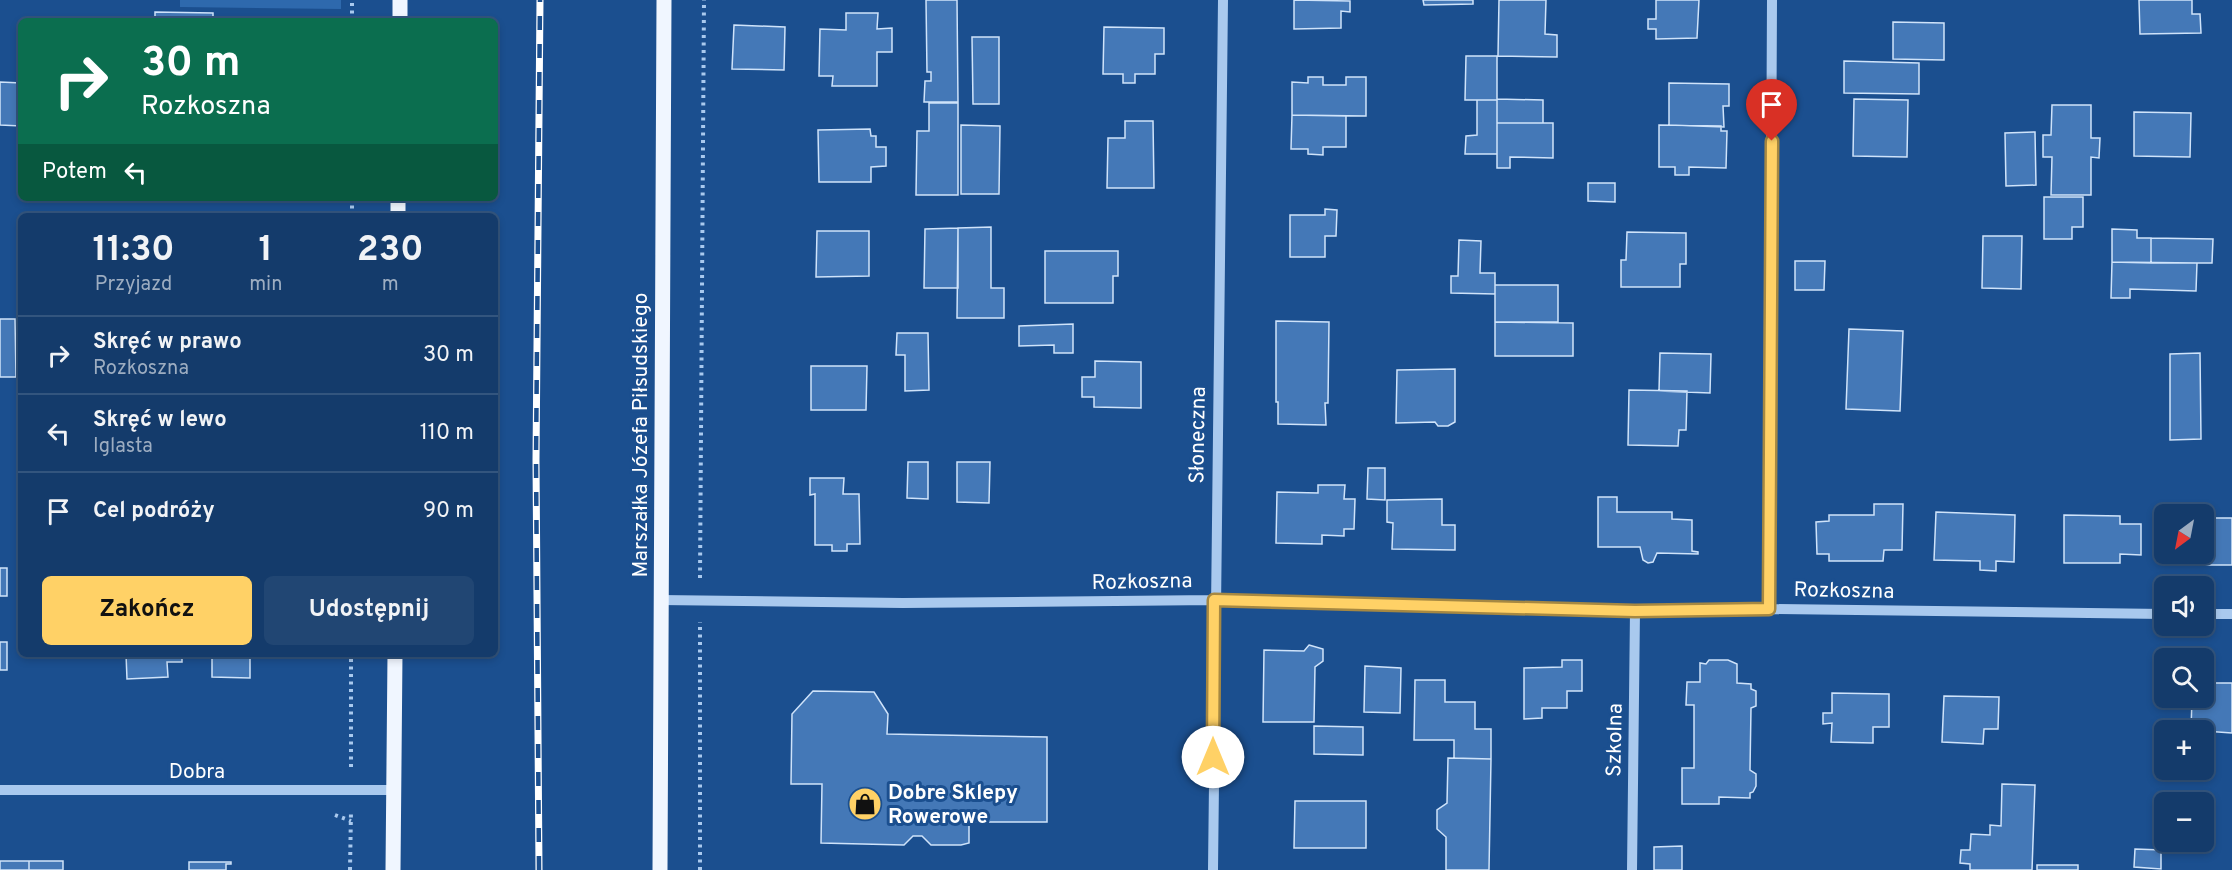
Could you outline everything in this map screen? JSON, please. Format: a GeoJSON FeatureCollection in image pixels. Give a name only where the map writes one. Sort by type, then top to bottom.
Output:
{"type":"FeatureCollection","features":[{"type":"Feature","properties":{"kind":"main road"},"geometry":{"type":"LineString","coordinates":[[400,0],[400,18]]}},
{"type":"Feature","properties":{"kind":"main road","name":"Marszałka Józefa Piłsudskiego"},"geometry":{"type":"LineString","coordinates":[[660,870],[664,0]]}},
{"type":"Feature","properties":{"kind":"main road"},"geometry":{"type":"LineString","coordinates":[[393,870],[395,657]]}},
{"type":"Feature","properties":{"kind":"street","name":"Słoneczna"},"geometry":{"type":"LineString","coordinates":[[1213,870],[1214,600],[1223,0]]}},
{"type":"Feature","properties":{"kind":"street"},"geometry":{"type":"LineString","coordinates":[[1769,609],[1773,0]]}},
{"type":"Feature","properties":{"kind":"street","name":"Rozkoszna"},"geometry":{"type":"LineString","coordinates":[[660,600],[903,603],[1214,600],[1635,611],[1769,609],[2154,614]]}},
{"type":"Feature","properties":{"kind":"street","name":"Szkolna"},"geometry":{"type":"LineString","coordinates":[[1632,870],[1635,611]]}},
{"type":"Feature","properties":{"kind":"street"},"geometry":{"type":"LineString","coordinates":[[2214,614],[2232,614]]}},
{"type":"Feature","properties":{"kind":"street","name":"Dobra"},"geometry":{"type":"LineString","coordinates":[[0,790],[394,790]]}},
{"type":"Feature","properties":{"kind":"path"},"geometry":{"type":"LineString","coordinates":[[352,0],[352,18]]}},
{"type":"Feature","properties":{"kind":"path"},"geometry":{"type":"LineString","coordinates":[[699,870],[704,0]]}},
{"type":"Feature","properties":{"kind":"path"},"geometry":{"type":"LineString","coordinates":[[351,657],[351,776]]}},
{"type":"Feature","properties":{"kind":"path"},"geometry":{"type":"LineString","coordinates":[[350,870],[351,813]]}},
{"type":"Feature","properties":{"kind":"shaded area"},"geometry":{"type":"Polygon","coordinates":[[[180,0],[341,0],[341,9],[180,7],[180,0]]]}},
{"type":"Feature","properties":{"kind":"building"},"geometry":{"type":"Polygon","coordinates":[[[926,0],[957,0],[958,102],[924,102],[925,81],[931,81],[931,72],[927,72],[926,0]]]}},
{"type":"Feature","properties":{"kind":"building"},"geometry":{"type":"Polygon","coordinates":[[[1294,0],[1350,1],[1350,12],[1341,11],[1341,28],[1294,29],[1294,0]]]}},
{"type":"Feature","properties":{"kind":"building"},"geometry":{"type":"Polygon","coordinates":[[[1423,0],[1473,0],[1473,4],[1424,5],[1423,0]]]}},
{"type":"Feature","properties":{"kind":"building"},"geometry":{"type":"Polygon","coordinates":[[[1499,0],[1546,0],[1545,34],[1557,35],[1557,57],[1498,56],[1499,0]]]}},
{"type":"Feature","properties":{"kind":"building"},"geometry":{"type":"Polygon","coordinates":[[[1656,0],[1699,0],[1697,38],[1656,39],[1656,29],[1648,29],[1648,19],[1656,19],[1656,0]]]}},
{"type":"Feature","properties":{"kind":"building"},"geometry":{"type":"Polygon","coordinates":[[[2139,0],[2192,0],[2192,14],[2200,14],[2201,33],[2140,34],[2139,0]]]}},
{"type":"Feature","properties":{"kind":"building"},"geometry":{"type":"Polygon","coordinates":[[[155,12],[213,13],[213,18],[155,18],[155,12]]]}},
{"type":"Feature","properties":{"kind":"building"},"geometry":{"type":"Polygon","coordinates":[[[846,13],[878,13],[877,29],[892,28],[892,52],[877,52],[877,86],[832,86],[833,76],[819,76],[820,29],[846,30],[846,13]]]}},
{"type":"Feature","properties":{"kind":"building"},"geometry":{"type":"Polygon","coordinates":[[[1893,22],[1944,23],[1944,60],[1893,59],[1893,22]]]}},
{"type":"Feature","properties":{"kind":"building"},"geometry":{"type":"Polygon","coordinates":[[[734,25],[785,27],[784,70],[732,69],[734,25]]]}},
{"type":"Feature","properties":{"kind":"building"},"geometry":{"type":"Polygon","coordinates":[[[1104,27],[1164,28],[1164,54],[1155,54],[1155,74],[1135,74],[1135,83],[1123,83],[1123,74],[1103,74],[1104,27]]]}},
{"type":"Feature","properties":{"kind":"building"},"geometry":{"type":"Polygon","coordinates":[[[972,37],[999,37],[999,104],[973,104],[972,37]]]}},
{"type":"Feature","properties":{"kind":"building"},"geometry":{"type":"Polygon","coordinates":[[[1466,56],[1497,56],[1497,100],[1465,100],[1466,56]]]}},
{"type":"Feature","properties":{"kind":"building"},"geometry":{"type":"Polygon","coordinates":[[[1844,61],[1919,63],[1919,94],[1844,93],[1844,61]]]}},
{"type":"Feature","properties":{"kind":"building"},"geometry":{"type":"Polygon","coordinates":[[[1308,77],[1323,77],[1323,85],[1346,85],[1346,77],[1366,77],[1366,116],[1292,115],[1292,82],[1308,83],[1308,77]]]}},
{"type":"Feature","properties":{"kind":"building"},"geometry":{"type":"Polygon","coordinates":[[[0,82],[18,83],[18,126],[0,125],[0,82]]]}},
{"type":"Feature","properties":{"kind":"building"},"geometry":{"type":"Polygon","coordinates":[[[1669,83],[1729,84],[1729,106],[1723,106],[1724,127],[1669,125],[1669,83]]]}},
{"type":"Feature","properties":{"kind":"building"},"geometry":{"type":"Polygon","coordinates":[[[1497,99],[1543,100],[1543,123],[1497,123],[1497,99]]]}},
{"type":"Feature","properties":{"kind":"building"},"geometry":{"type":"Polygon","coordinates":[[[1854,99],[1908,100],[1907,157],[1853,156],[1854,99]]]}},
{"type":"Feature","properties":{"kind":"building"},"geometry":{"type":"Polygon","coordinates":[[[1477,100],[1497,100],[1497,154],[1465,154],[1466,136],[1477,135],[1477,100]]]}},
{"type":"Feature","properties":{"kind":"building"},"geometry":{"type":"Polygon","coordinates":[[[929,103],[958,103],[958,195],[916,195],[917,131],[929,131],[929,103]]]}},
{"type":"Feature","properties":{"kind":"building"},"geometry":{"type":"Polygon","coordinates":[[[2052,105],[2091,105],[2091,138],[2100,138],[2099,158],[2091,157],[2091,195],[2051,195],[2052,157],[2043,157],[2043,135],[2051,135],[2052,105]]]}},
{"type":"Feature","properties":{"kind":"building"},"geometry":{"type":"Polygon","coordinates":[[[2134,112],[2191,113],[2190,157],[2134,156],[2134,112]]]}},
{"type":"Feature","properties":{"kind":"building"},"geometry":{"type":"Polygon","coordinates":[[[1292,115],[1346,116],[1346,147],[1323,147],[1323,155],[1308,154],[1308,149],[1291,149],[1292,115]]]}},
{"type":"Feature","properties":{"kind":"building"},"geometry":{"type":"Polygon","coordinates":[[[1125,121],[1153,121],[1154,188],[1107,188],[1108,138],[1125,138],[1125,121]]]}},
{"type":"Feature","properties":{"kind":"building"},"geometry":{"type":"Polygon","coordinates":[[[1497,123],[1553,123],[1553,158],[1510,157],[1510,168],[1497,168],[1497,123]]]}},
{"type":"Feature","properties":{"kind":"building"},"geometry":{"type":"Polygon","coordinates":[[[961,125],[1000,126],[999,194],[961,194],[961,125]]]}},
{"type":"Feature","properties":{"kind":"building"},"geometry":{"type":"Polygon","coordinates":[[[1659,125],[1721,126],[1721,131],[1727,131],[1726,168],[1689,167],[1689,175],[1675,175],[1675,167],[1659,167],[1659,125]]]}},
{"type":"Feature","properties":{"kind":"building"},"geometry":{"type":"Polygon","coordinates":[[[870,129],[871,136],[876,136],[876,147],[886,147],[886,166],[871,167],[871,182],[819,182],[818,130],[870,129]]]}},
{"type":"Feature","properties":{"kind":"building"},"geometry":{"type":"Polygon","coordinates":[[[2035,132],[2036,185],[2006,186],[2005,133],[2035,132]]]}},
{"type":"Feature","properties":{"kind":"building"},"geometry":{"type":"Polygon","coordinates":[[[1588,183],[1615,183],[1615,202],[1588,201],[1588,183]]]}},
{"type":"Feature","properties":{"kind":"building"},"geometry":{"type":"Polygon","coordinates":[[[2044,197],[2083,197],[2083,227],[2072,227],[2072,239],[2044,239],[2044,197]]]}},
{"type":"Feature","properties":{"kind":"building"},"geometry":{"type":"Polygon","coordinates":[[[1325,209],[1337,210],[1336,236],[1325,236],[1325,257],[1290,257],[1290,215],[1325,215],[1325,209]]]}},
{"type":"Feature","properties":{"kind":"building"},"geometry":{"type":"Polygon","coordinates":[[[991,227],[991,288],[1004,288],[1004,318],[957,318],[958,228],[991,227]]]}},
{"type":"Feature","properties":{"kind":"building"},"geometry":{"type":"Polygon","coordinates":[[[958,228],[958,288],[924,288],[925,229],[958,228]]]}},
{"type":"Feature","properties":{"kind":"building"},"geometry":{"type":"Polygon","coordinates":[[[2112,229],[2137,230],[2137,238],[2151,238],[2151,263],[2112,262],[2112,229]]]}},
{"type":"Feature","properties":{"kind":"building"},"geometry":{"type":"Polygon","coordinates":[[[817,231],[869,231],[869,276],[816,277],[817,231]]]}},
{"type":"Feature","properties":{"kind":"building"},"geometry":{"type":"Polygon","coordinates":[[[1627,232],[1686,233],[1686,264],[1680,264],[1680,287],[1621,287],[1621,260],[1626,260],[1627,232]]]}},
{"type":"Feature","properties":{"kind":"building"},"geometry":{"type":"Polygon","coordinates":[[[1983,236],[2022,236],[2021,289],[1982,288],[1983,236]]]}},
{"type":"Feature","properties":{"kind":"building"},"geometry":{"type":"Polygon","coordinates":[[[2151,238],[2213,239],[2212,263],[2151,263],[2151,238]]]}},
{"type":"Feature","properties":{"kind":"building"},"geometry":{"type":"Polygon","coordinates":[[[1459,240],[1481,241],[1480,273],[1495,273],[1495,294],[1451,293],[1451,276],[1458,276],[1459,240]]]}},
{"type":"Feature","properties":{"kind":"building"},"geometry":{"type":"Polygon","coordinates":[[[1045,251],[1118,251],[1118,276],[1113,276],[1113,303],[1045,303],[1045,251]]]}},
{"type":"Feature","properties":{"kind":"building"},"geometry":{"type":"Polygon","coordinates":[[[1795,261],[1825,261],[1824,290],[1795,290],[1795,261]]]}},
{"type":"Feature","properties":{"kind":"building"},"geometry":{"type":"Polygon","coordinates":[[[2112,262],[2197,263],[2196,291],[2130,289],[2130,298],[2111,298],[2112,262]]]}},
{"type":"Feature","properties":{"kind":"building"},"geometry":{"type":"Polygon","coordinates":[[[1495,285],[1558,285],[1558,322],[1495,322],[1495,285]]]}},
{"type":"Feature","properties":{"kind":"building"},"geometry":{"type":"Polygon","coordinates":[[[0,319],[15,319],[16,377],[0,377],[0,319]]]}},
{"type":"Feature","properties":{"kind":"building"},"geometry":{"type":"Polygon","coordinates":[[[1276,321],[1329,322],[1326,425],[1278,424],[1276,321]]]}},
{"type":"Feature","properties":{"kind":"building"},"geometry":{"type":"Polygon","coordinates":[[[1495,322],[1573,323],[1573,356],[1495,356],[1495,322]]]}},
{"type":"Feature","properties":{"kind":"building"},"geometry":{"type":"Polygon","coordinates":[[[1073,324],[1073,353],[1054,353],[1054,345],[1019,346],[1019,326],[1073,324]]]}},
{"type":"Feature","properties":{"kind":"building"},"geometry":{"type":"Polygon","coordinates":[[[1849,329],[1903,331],[1900,411],[1846,409],[1849,329]]]}},
{"type":"Feature","properties":{"kind":"building"},"geometry":{"type":"Polygon","coordinates":[[[897,333],[928,333],[929,390],[905,391],[905,355],[896,355],[897,333]]]}},
{"type":"Feature","properties":{"kind":"building"},"geometry":{"type":"Polygon","coordinates":[[[1660,353],[1711,354],[1710,393],[1659,391],[1660,353]]]}},
{"type":"Feature","properties":{"kind":"building"},"geometry":{"type":"Polygon","coordinates":[[[2200,353],[2201,439],[2170,440],[2170,354],[2200,353]]]}},
{"type":"Feature","properties":{"kind":"building"},"geometry":{"type":"Polygon","coordinates":[[[1095,361],[1141,362],[1141,408],[1094,407],[1094,397],[1082,397],[1082,377],[1095,377],[1095,361]]]}},
{"type":"Feature","properties":{"kind":"building"},"geometry":{"type":"Polygon","coordinates":[[[811,366],[867,366],[866,410],[811,410],[811,366]]]}},
{"type":"Feature","properties":{"kind":"building"},"geometry":{"type":"Polygon","coordinates":[[[1455,369],[1455,422],[1448,426],[1438,426],[1435,422],[1396,423],[1397,370],[1455,369]]]}},
{"type":"Feature","properties":{"kind":"building"},"geometry":{"type":"Polygon","coordinates":[[[1629,390],[1687,391],[1686,430],[1679,430],[1678,446],[1628,445],[1629,390]]]}},
{"type":"Feature","properties":{"kind":"building"},"geometry":{"type":"Polygon","coordinates":[[[908,462],[928,462],[928,499],[907,498],[908,462]]]}},
{"type":"Feature","properties":{"kind":"building"},"geometry":{"type":"Polygon","coordinates":[[[957,462],[990,462],[989,503],[957,502],[957,462]]]}},
{"type":"Feature","properties":{"kind":"building"},"geometry":{"type":"Polygon","coordinates":[[[1368,468],[1385,468],[1385,500],[1367,499],[1368,468]]]}},
{"type":"Feature","properties":{"kind":"building"},"geometry":{"type":"Polygon","coordinates":[[[810,478],[844,478],[843,494],[859,494],[860,544],[847,544],[847,551],[832,551],[832,545],[815,545],[815,494],[810,495],[810,478]]]}},
{"type":"Feature","properties":{"kind":"building"},"geometry":{"type":"Polygon","coordinates":[[[1318,485],[1345,485],[1344,499],[1355,499],[1354,529],[1344,529],[1344,536],[1322,535],[1322,544],[1276,543],[1277,492],[1318,493],[1318,485]]]}},
{"type":"Feature","properties":{"kind":"building"},"geometry":{"type":"Polygon","coordinates":[[[1598,497],[1617,497],[1617,512],[1672,512],[1672,519],[1692,520],[1692,551],[1698,554],[1657,553],[1653,562],[1648,563],[1643,560],[1640,547],[1598,547],[1598,497]]]}},
{"type":"Feature","properties":{"kind":"building"},"geometry":{"type":"Polygon","coordinates":[[[1442,499],[1442,525],[1455,525],[1455,550],[1392,549],[1393,523],[1387,522],[1387,500],[1442,499]]]}},
{"type":"Feature","properties":{"kind":"building"},"geometry":{"type":"Polygon","coordinates":[[[1874,504],[1903,504],[1902,550],[1884,550],[1883,561],[1829,561],[1829,554],[1817,554],[1816,522],[1829,521],[1829,515],[1874,515],[1874,504]]]}},
{"type":"Feature","properties":{"kind":"building"},"geometry":{"type":"Polygon","coordinates":[[[1936,512],[2015,515],[2014,562],[1996,561],[1996,571],[1980,570],[1980,561],[1934,560],[1936,512]]]}},
{"type":"Feature","properties":{"kind":"building"},"geometry":{"type":"Polygon","coordinates":[[[2064,515],[2120,516],[2120,524],[2141,524],[2141,555],[2120,554],[2120,563],[2064,563],[2064,515]]]}},
{"type":"Feature","properties":{"kind":"building"},"geometry":{"type":"Polygon","coordinates":[[[2214,518],[2232,518],[2232,565],[2189,565],[2214,564],[2214,518]]]}},
{"type":"Feature","properties":{"kind":"building"},"geometry":{"type":"Polygon","coordinates":[[[0,568],[7,568],[7,596],[0,596],[0,568]]]}},
{"type":"Feature","properties":{"kind":"building"},"geometry":{"type":"Polygon","coordinates":[[[0,642],[7,642],[7,670],[0,670],[0,642]]]}},
{"type":"Feature","properties":{"kind":"building"},"geometry":{"type":"Polygon","coordinates":[[[1309,645],[1323,649],[1323,661],[1315,667],[1314,722],[1263,722],[1264,650],[1304,651],[1309,645]]]}},
{"type":"Feature","properties":{"kind":"building"},"geometry":{"type":"Polygon","coordinates":[[[126,657],[182,657],[182,662],[167,662],[168,677],[127,679],[126,657]]]}},
{"type":"Feature","properties":{"kind":"building"},"geometry":{"type":"Polygon","coordinates":[[[212,657],[250,657],[250,678],[212,677],[212,657]]]}},
{"type":"Feature","properties":{"kind":"building"},"geometry":{"type":"Polygon","coordinates":[[[1562,660],[1582,660],[1582,691],[1567,691],[1567,708],[1542,708],[1542,718],[1524,719],[1524,668],[1562,667],[1562,660]]]}},
{"type":"Feature","properties":{"kind":"building"},"geometry":{"type":"Polygon","coordinates":[[[1709,660],[1728,660],[1737,664],[1737,683],[1751,684],[1751,689],[1756,691],[1756,706],[1751,708],[1750,770],[1756,774],[1756,786],[1750,793],[1750,798],[1719,797],[1719,804],[1682,804],[1682,768],[1694,768],[1694,705],[1686,705],[1687,682],[1700,682],[1700,663],[1706,664],[1709,660]]]}},
{"type":"Feature","properties":{"kind":"building"},"geometry":{"type":"Polygon","coordinates":[[[1365,666],[1401,668],[1400,713],[1364,712],[1365,666]]]}},
{"type":"Feature","properties":{"kind":"building"},"geometry":{"type":"Polygon","coordinates":[[[1415,680],[1445,680],[1445,702],[1475,702],[1475,729],[1491,729],[1491,759],[1454,758],[1454,740],[1414,740],[1415,680]]]}},
{"type":"Feature","properties":{"kind":"building"},"geometry":{"type":"Polygon","coordinates":[[[2214,683],[2232,683],[2232,733],[2214,732],[2214,720],[2191,720],[2192,708],[2214,708],[2214,683]]]}},
{"type":"Feature","properties":{"kind":"building"},"geometry":{"type":"Polygon","coordinates":[[[813,691],[874,692],[888,714],[887,734],[1047,737],[1047,822],[969,822],[969,843],[961,845],[931,845],[922,836],[913,836],[904,845],[821,843],[822,784],[791,784],[792,714],[813,691]]]}},
{"type":"Feature","properties":{"kind":"building"},"geometry":{"type":"Polygon","coordinates":[[[1832,693],[1889,694],[1889,727],[1873,727],[1873,743],[1831,742],[1832,723],[1823,724],[1823,713],[1832,713],[1832,693]]]}},
{"type":"Feature","properties":{"kind":"building"},"geometry":{"type":"Polygon","coordinates":[[[1944,696],[1999,697],[1998,729],[1984,729],[1983,744],[1942,742],[1944,696]]]}},
{"type":"Feature","properties":{"kind":"building"},"geometry":{"type":"Polygon","coordinates":[[[1314,726],[1363,727],[1363,755],[1314,754],[1314,726]]]}},
{"type":"Feature","properties":{"kind":"building"},"geometry":{"type":"Polygon","coordinates":[[[1448,758],[1491,759],[1489,870],[1446,870],[1446,837],[1437,829],[1437,810],[1447,803],[1448,758]]]}},
{"type":"Feature","properties":{"kind":"building"},"geometry":{"type":"Polygon","coordinates":[[[2002,784],[2035,785],[2032,870],[1970,870],[1970,864],[1960,863],[1961,850],[1970,850],[1971,834],[1990,835],[1990,825],[2001,826],[2002,784]]]}},
{"type":"Feature","properties":{"kind":"building"},"geometry":{"type":"Polygon","coordinates":[[[1295,801],[1366,801],[1366,848],[1294,848],[1295,801]]]}},
{"type":"Feature","properties":{"kind":"building"},"geometry":{"type":"Polygon","coordinates":[[[1682,846],[1682,870],[1654,870],[1654,847],[1682,846]]]}},
{"type":"Feature","properties":{"kind":"building"},"geometry":{"type":"Polygon","coordinates":[[[2135,849],[2161,852],[2161,869],[2134,867],[2135,849]]]}},
{"type":"Feature","properties":{"kind":"building"},"geometry":{"type":"Polygon","coordinates":[[[0,861],[29,861],[29,870],[0,870],[0,861]]]}},
{"type":"Feature","properties":{"kind":"building"},"geometry":{"type":"Polygon","coordinates":[[[29,861],[63,861],[63,870],[29,870],[29,861]]]}},
{"type":"Feature","properties":{"kind":"building"},"geometry":{"type":"Polygon","coordinates":[[[189,862],[231,862],[231,864],[226,864],[226,870],[189,870],[189,862]]]}},
{"type":"Feature","properties":{"kind":"building"},"geometry":{"type":"Polygon","coordinates":[[[2037,865],[2078,865],[2078,870],[2037,870],[2037,865]]]}},
{"type":"Feature","properties":{"kind":"railway"},"geometry":{"type":"LineString","coordinates":[[539,870],[536,460],[540,0]]}},
{"type":"Feature","properties":{"kind":"place","name":"Dobre Sklepy Rowerowe"},"geometry":{"type":"Point","coordinates":[865,804]}},
{"type":"Feature","properties":{"kind":"route"},"geometry":{"type":"LineString","coordinates":[[1213,757],[1214,600],[1635,611],[1769,609],[1772,141]]}}]}
